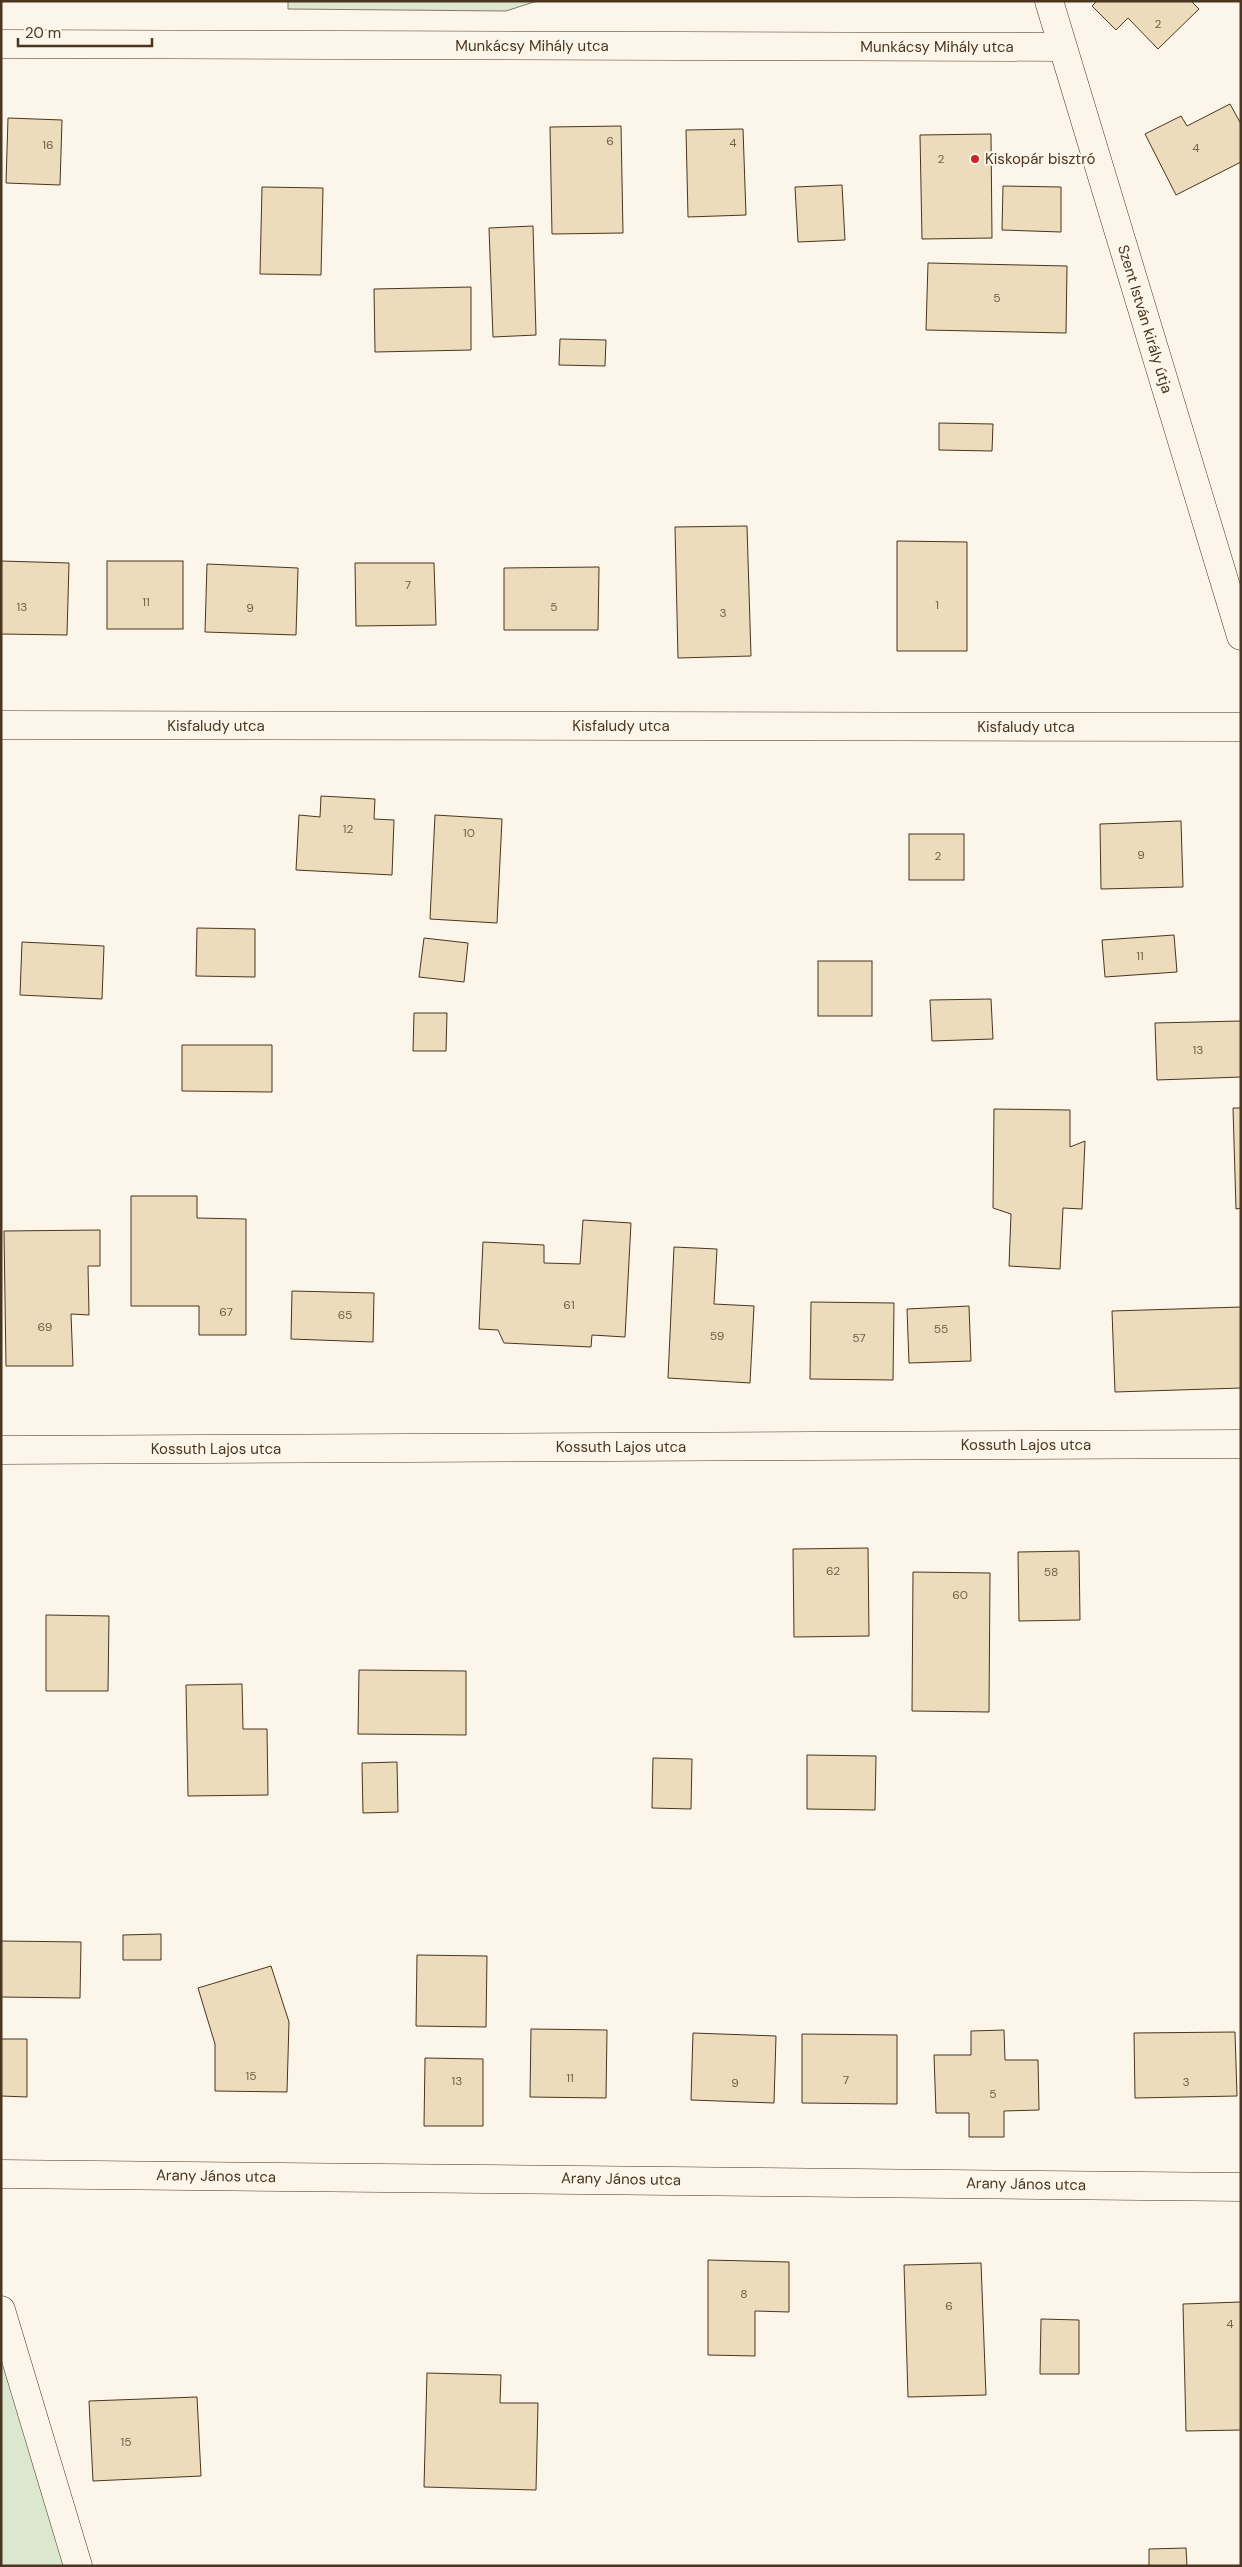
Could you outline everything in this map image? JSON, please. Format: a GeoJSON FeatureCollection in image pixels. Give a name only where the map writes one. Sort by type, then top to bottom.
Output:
{"type":"FeatureCollection","features":[{"type":"Feature","properties":{"kind":"street","name":"Szent István király útja"},"geometry":{"type":"LineString","coordinates":[[1049,1],[1241,636]]}},
{"type":"Feature","properties":{"kind":"street","name":"Munkácsy Mihály utca"},"geometry":{"type":"LineString","coordinates":[[1,44],[1062,47]]}},
{"type":"Feature","properties":{"kind":"street","name":"Kisfaludy utca"},"geometry":{"type":"LineString","coordinates":[[1,725],[1241,727]]}},
{"type":"Feature","properties":{"kind":"street","name":"Kossuth Lajos utca"},"geometry":{"type":"LineString","coordinates":[[1,1450],[1241,1444]]}},
{"type":"Feature","properties":{"kind":"street","name":"Arany János utca"},"geometry":{"type":"LineString","coordinates":[[1,2174],[1241,2187]]}},
{"type":"Feature","properties":{"kind":"street"},"geometry":{"type":"LineString","coordinates":[[1,2310],[78,2566]]}},
{"type":"Feature","properties":{"kind":"green space"},"geometry":{"type":"Polygon","coordinates":[[[288,1],[537,1],[506,11],[288,9],[288,1]]]}},
{"type":"Feature","properties":{"kind":"green space"},"geometry":{"type":"Polygon","coordinates":[[[1,2323],[70,2566],[1,2566],[1,2323]]]}},
{"type":"Feature","properties":{"kind":"building"},"geometry":{"type":"Polygon","coordinates":[[[1097,1],[1191,1],[1199,9],[1158,49],[1128,18],[1116,30],[1092,6],[1097,1]]]}},
{"type":"Feature","properties":{"kind":"building"},"geometry":{"type":"Polygon","coordinates":[[[1230,104],[1241,124],[1241,162],[1176,195],[1145,134],[1181,116],[1187,126],[1230,104]]]}},
{"type":"Feature","properties":{"kind":"building"},"geometry":{"type":"Polygon","coordinates":[[[8,118],[62,120],[60,185],[6,183],[8,118]]]}},
{"type":"Feature","properties":{"kind":"building"},"geometry":{"type":"Polygon","coordinates":[[[621,126],[623,233],[552,234],[550,127],[621,126]]]}},
{"type":"Feature","properties":{"kind":"building"},"geometry":{"type":"Polygon","coordinates":[[[743,129],[746,215],[688,217],[686,130],[743,129]]]}},
{"type":"Feature","properties":{"kind":"building"},"geometry":{"type":"Polygon","coordinates":[[[991,134],[992,238],[922,239],[920,135],[991,134]]]}},
{"type":"Feature","properties":{"kind":"building"},"geometry":{"type":"Polygon","coordinates":[[[842,185],[845,240],[798,242],[795,187],[842,185]]]}},
{"type":"Feature","properties":{"kind":"building"},"geometry":{"type":"Polygon","coordinates":[[[1003,186],[1061,187],[1061,232],[1002,230],[1003,186]]]}},
{"type":"Feature","properties":{"kind":"building"},"geometry":{"type":"Polygon","coordinates":[[[262,187],[323,188],[321,275],[260,274],[262,187]]]}},
{"type":"Feature","properties":{"kind":"building"},"geometry":{"type":"Polygon","coordinates":[[[533,226],[536,335],[493,337],[489,228],[533,226]]]}},
{"type":"Feature","properties":{"kind":"building"},"geometry":{"type":"Polygon","coordinates":[[[928,263],[1067,266],[1066,333],[926,330],[928,263]]]}},
{"type":"Feature","properties":{"kind":"building"},"geometry":{"type":"Polygon","coordinates":[[[471,287],[471,350],[375,352],[374,289],[471,287]]]}},
{"type":"Feature","properties":{"kind":"building"},"geometry":{"type":"Polygon","coordinates":[[[560,339],[606,340],[605,366],[559,365],[560,339]]]}},
{"type":"Feature","properties":{"kind":"building"},"geometry":{"type":"Polygon","coordinates":[[[939,423],[993,424],[992,451],[939,450],[939,423]]]}},
{"type":"Feature","properties":{"kind":"building"},"geometry":{"type":"Polygon","coordinates":[[[747,526],[751,656],[678,658],[675,527],[747,526]]]}},
{"type":"Feature","properties":{"kind":"building"},"geometry":{"type":"Polygon","coordinates":[[[897,541],[967,542],[967,651],[897,651],[897,541]]]}},
{"type":"Feature","properties":{"kind":"building"},"geometry":{"type":"Polygon","coordinates":[[[1,561],[69,563],[67,635],[1,634],[1,561]]]}},
{"type":"Feature","properties":{"kind":"building"},"geometry":{"type":"Polygon","coordinates":[[[107,561],[183,561],[183,629],[107,629],[107,561]]]}},
{"type":"Feature","properties":{"kind":"building"},"geometry":{"type":"Polygon","coordinates":[[[355,563],[434,563],[436,625],[356,626],[355,563]]]}},
{"type":"Feature","properties":{"kind":"building"},"geometry":{"type":"Polygon","coordinates":[[[207,564],[298,568],[296,635],[205,632],[207,564]]]}},
{"type":"Feature","properties":{"kind":"building"},"geometry":{"type":"Polygon","coordinates":[[[599,567],[598,630],[504,630],[504,568],[599,567]]]}},
{"type":"Feature","properties":{"kind":"building"},"geometry":{"type":"Polygon","coordinates":[[[321,796],[375,799],[374,819],[394,820],[392,875],[296,870],[299,815],[320,817],[321,796]]]}},
{"type":"Feature","properties":{"kind":"building"},"geometry":{"type":"Polygon","coordinates":[[[435,815],[502,819],[497,923],[430,919],[435,815]]]}},
{"type":"Feature","properties":{"kind":"building"},"geometry":{"type":"Polygon","coordinates":[[[1181,821],[1183,887],[1101,889],[1100,824],[1181,821]]]}},
{"type":"Feature","properties":{"kind":"building"},"geometry":{"type":"Polygon","coordinates":[[[909,834],[964,834],[964,880],[909,880],[909,834]]]}},
{"type":"Feature","properties":{"kind":"building"},"geometry":{"type":"Polygon","coordinates":[[[197,928],[255,929],[255,977],[196,976],[197,928]]]}},
{"type":"Feature","properties":{"kind":"building"},"geometry":{"type":"Polygon","coordinates":[[[1174,935],[1177,972],[1105,977],[1102,940],[1174,935]]]}},
{"type":"Feature","properties":{"kind":"building"},"geometry":{"type":"Polygon","coordinates":[[[424,938],[468,943],[464,982],[419,977],[424,938]]]}},
{"type":"Feature","properties":{"kind":"building"},"geometry":{"type":"Polygon","coordinates":[[[22,942],[104,946],[102,999],[20,995],[22,942]]]}},
{"type":"Feature","properties":{"kind":"building"},"geometry":{"type":"Polygon","coordinates":[[[818,961],[872,961],[872,1016],[818,1016],[818,961]]]}},
{"type":"Feature","properties":{"kind":"building"},"geometry":{"type":"Polygon","coordinates":[[[991,999],[993,1039],[932,1041],[930,1000],[991,999]]]}},
{"type":"Feature","properties":{"kind":"building"},"geometry":{"type":"Polygon","coordinates":[[[414,1013],[447,1013],[446,1051],[413,1051],[414,1013]]]}},
{"type":"Feature","properties":{"kind":"building"},"geometry":{"type":"Polygon","coordinates":[[[1241,1021],[1241,1077],[1157,1080],[1155,1023],[1241,1021]]]}},
{"type":"Feature","properties":{"kind":"building"},"geometry":{"type":"Polygon","coordinates":[[[182,1045],[272,1045],[272,1092],[182,1091],[182,1045]]]}},
{"type":"Feature","properties":{"kind":"building"},"geometry":{"type":"Polygon","coordinates":[[[1233,1108],[1241,1108],[1241,1208],[1236,1209],[1233,1108]]]}},
{"type":"Feature","properties":{"kind":"building"},"geometry":{"type":"Polygon","coordinates":[[[994,1109],[1070,1110],[1070,1147],[1085,1141],[1082,1209],[1063,1208],[1060,1269],[1009,1266],[1011,1214],[993,1208],[994,1109]]]}},
{"type":"Feature","properties":{"kind":"building"},"geometry":{"type":"Polygon","coordinates":[[[131,1196],[197,1196],[197,1218],[246,1219],[246,1335],[199,1335],[199,1306],[131,1306],[131,1196]]]}},
{"type":"Feature","properties":{"kind":"building"},"geometry":{"type":"Polygon","coordinates":[[[583,1220],[631,1223],[625,1337],[592,1335],[591,1347],[504,1343],[498,1330],[479,1329],[483,1242],[544,1245],[544,1263],[580,1264],[583,1220]]]}},
{"type":"Feature","properties":{"kind":"building"},"geometry":{"type":"Polygon","coordinates":[[[100,1230],[100,1266],[88,1266],[89,1315],[71,1314],[73,1366],[6,1366],[4,1231],[100,1230]]]}},
{"type":"Feature","properties":{"kind":"building"},"geometry":{"type":"Polygon","coordinates":[[[674,1247],[717,1249],[714,1304],[754,1306],[750,1383],[668,1378],[674,1247]]]}},
{"type":"Feature","properties":{"kind":"building"},"geometry":{"type":"Polygon","coordinates":[[[292,1291],[374,1293],[373,1342],[291,1339],[292,1291]]]}},
{"type":"Feature","properties":{"kind":"building"},"geometry":{"type":"Polygon","coordinates":[[[811,1302],[894,1303],[893,1380],[810,1379],[811,1302]]]}},
{"type":"Feature","properties":{"kind":"building"},"geometry":{"type":"Polygon","coordinates":[[[969,1306],[971,1361],[909,1363],[907,1309],[969,1306]]]}},
{"type":"Feature","properties":{"kind":"building"},"geometry":{"type":"Polygon","coordinates":[[[1241,1307],[1241,1388],[1115,1392],[1112,1311],[1241,1307]]]}},
{"type":"Feature","properties":{"kind":"building"},"geometry":{"type":"Polygon","coordinates":[[[868,1548],[869,1636],[794,1637],[793,1549],[868,1548]]]}},
{"type":"Feature","properties":{"kind":"building"},"geometry":{"type":"Polygon","coordinates":[[[1079,1551],[1080,1620],[1019,1621],[1018,1552],[1079,1551]]]}},
{"type":"Feature","properties":{"kind":"building"},"geometry":{"type":"Polygon","coordinates":[[[913,1572],[990,1573],[989,1712],[912,1711],[913,1572]]]}},
{"type":"Feature","properties":{"kind":"building"},"geometry":{"type":"Polygon","coordinates":[[[46,1615],[109,1616],[108,1691],[46,1691],[46,1615]]]}},
{"type":"Feature","properties":{"kind":"building"},"geometry":{"type":"Polygon","coordinates":[[[359,1670],[466,1671],[466,1735],[358,1734],[359,1670]]]}},
{"type":"Feature","properties":{"kind":"building"},"geometry":{"type":"Polygon","coordinates":[[[242,1684],[243,1729],[267,1729],[268,1795],[188,1796],[186,1685],[242,1684]]]}},
{"type":"Feature","properties":{"kind":"building"},"geometry":{"type":"Polygon","coordinates":[[[807,1755],[876,1756],[875,1810],[807,1809],[807,1755]]]}},
{"type":"Feature","properties":{"kind":"building"},"geometry":{"type":"Polygon","coordinates":[[[653,1758],[692,1759],[691,1809],[652,1808],[653,1758]]]}},
{"type":"Feature","properties":{"kind":"building"},"geometry":{"type":"Polygon","coordinates":[[[397,1762],[398,1812],[363,1813],[362,1763],[397,1762]]]}},
{"type":"Feature","properties":{"kind":"building"},"geometry":{"type":"Polygon","coordinates":[[[161,1934],[161,1960],[123,1960],[123,1935],[161,1934]]]}},
{"type":"Feature","properties":{"kind":"building"},"geometry":{"type":"Polygon","coordinates":[[[1,1941],[81,1942],[80,1998],[1,1997],[1,1941]]]}},
{"type":"Feature","properties":{"kind":"building"},"geometry":{"type":"Polygon","coordinates":[[[417,1955],[487,1956],[486,2027],[416,2026],[417,1955]]]}},
{"type":"Feature","properties":{"kind":"building"},"geometry":{"type":"Polygon","coordinates":[[[271,1966],[289,2022],[287,2092],[215,2091],[215,2044],[198,1988],[271,1966]]]}},
{"type":"Feature","properties":{"kind":"building"},"geometry":{"type":"Polygon","coordinates":[[[531,2029],[607,2030],[606,2098],[530,2097],[531,2029]]]}},
{"type":"Feature","properties":{"kind":"building"},"geometry":{"type":"Polygon","coordinates":[[[1004,2030],[1005,2060],[1038,2060],[1039,2110],[1004,2111],[1004,2137],[969,2137],[969,2113],[936,2113],[934,2055],[971,2055],[971,2031],[1004,2030]]]}},
{"type":"Feature","properties":{"kind":"building"},"geometry":{"type":"Polygon","coordinates":[[[1235,2032],[1237,2096],[1135,2098],[1134,2033],[1235,2032]]]}},
{"type":"Feature","properties":{"kind":"building"},"geometry":{"type":"Polygon","coordinates":[[[693,2033],[776,2036],[774,2103],[691,2100],[693,2033]]]}},
{"type":"Feature","properties":{"kind":"building"},"geometry":{"type":"Polygon","coordinates":[[[802,2034],[897,2035],[897,2104],[802,2103],[802,2034]]]}},
{"type":"Feature","properties":{"kind":"building"},"geometry":{"type":"Polygon","coordinates":[[[1,2039],[27,2039],[27,2097],[1,2096],[1,2039]]]}},
{"type":"Feature","properties":{"kind":"building"},"geometry":{"type":"Polygon","coordinates":[[[425,2058],[483,2059],[483,2126],[424,2126],[425,2058]]]}},
{"type":"Feature","properties":{"kind":"building"},"geometry":{"type":"Polygon","coordinates":[[[708,2260],[789,2262],[789,2312],[755,2311],[755,2356],[708,2355],[708,2260]]]}},
{"type":"Feature","properties":{"kind":"building"},"geometry":{"type":"Polygon","coordinates":[[[981,2263],[986,2395],[908,2397],[904,2265],[981,2263]]]}},
{"type":"Feature","properties":{"kind":"building"},"geometry":{"type":"Polygon","coordinates":[[[1241,2302],[1241,2430],[1186,2431],[1183,2304],[1241,2302]]]}},
{"type":"Feature","properties":{"kind":"building"},"geometry":{"type":"Polygon","coordinates":[[[1041,2319],[1079,2320],[1079,2374],[1040,2374],[1041,2319]]]}},
{"type":"Feature","properties":{"kind":"building"},"geometry":{"type":"Polygon","coordinates":[[[427,2373],[501,2375],[500,2403],[538,2403],[536,2490],[424,2487],[427,2373]]]}},
{"type":"Feature","properties":{"kind":"building"},"geometry":{"type":"Polygon","coordinates":[[[197,2397],[201,2476],[93,2481],[89,2401],[197,2397]]]}},
{"type":"Feature","properties":{"kind":"building"},"geometry":{"type":"Polygon","coordinates":[[[1186,2548],[1187,2566],[1149,2566],[1149,2549],[1186,2548]]]}},
{"type":"Feature","properties":{"kind":"place","name":"Kiskopár bisztró"},"geometry":{"type":"Point","coordinates":[975,159]}}]}
